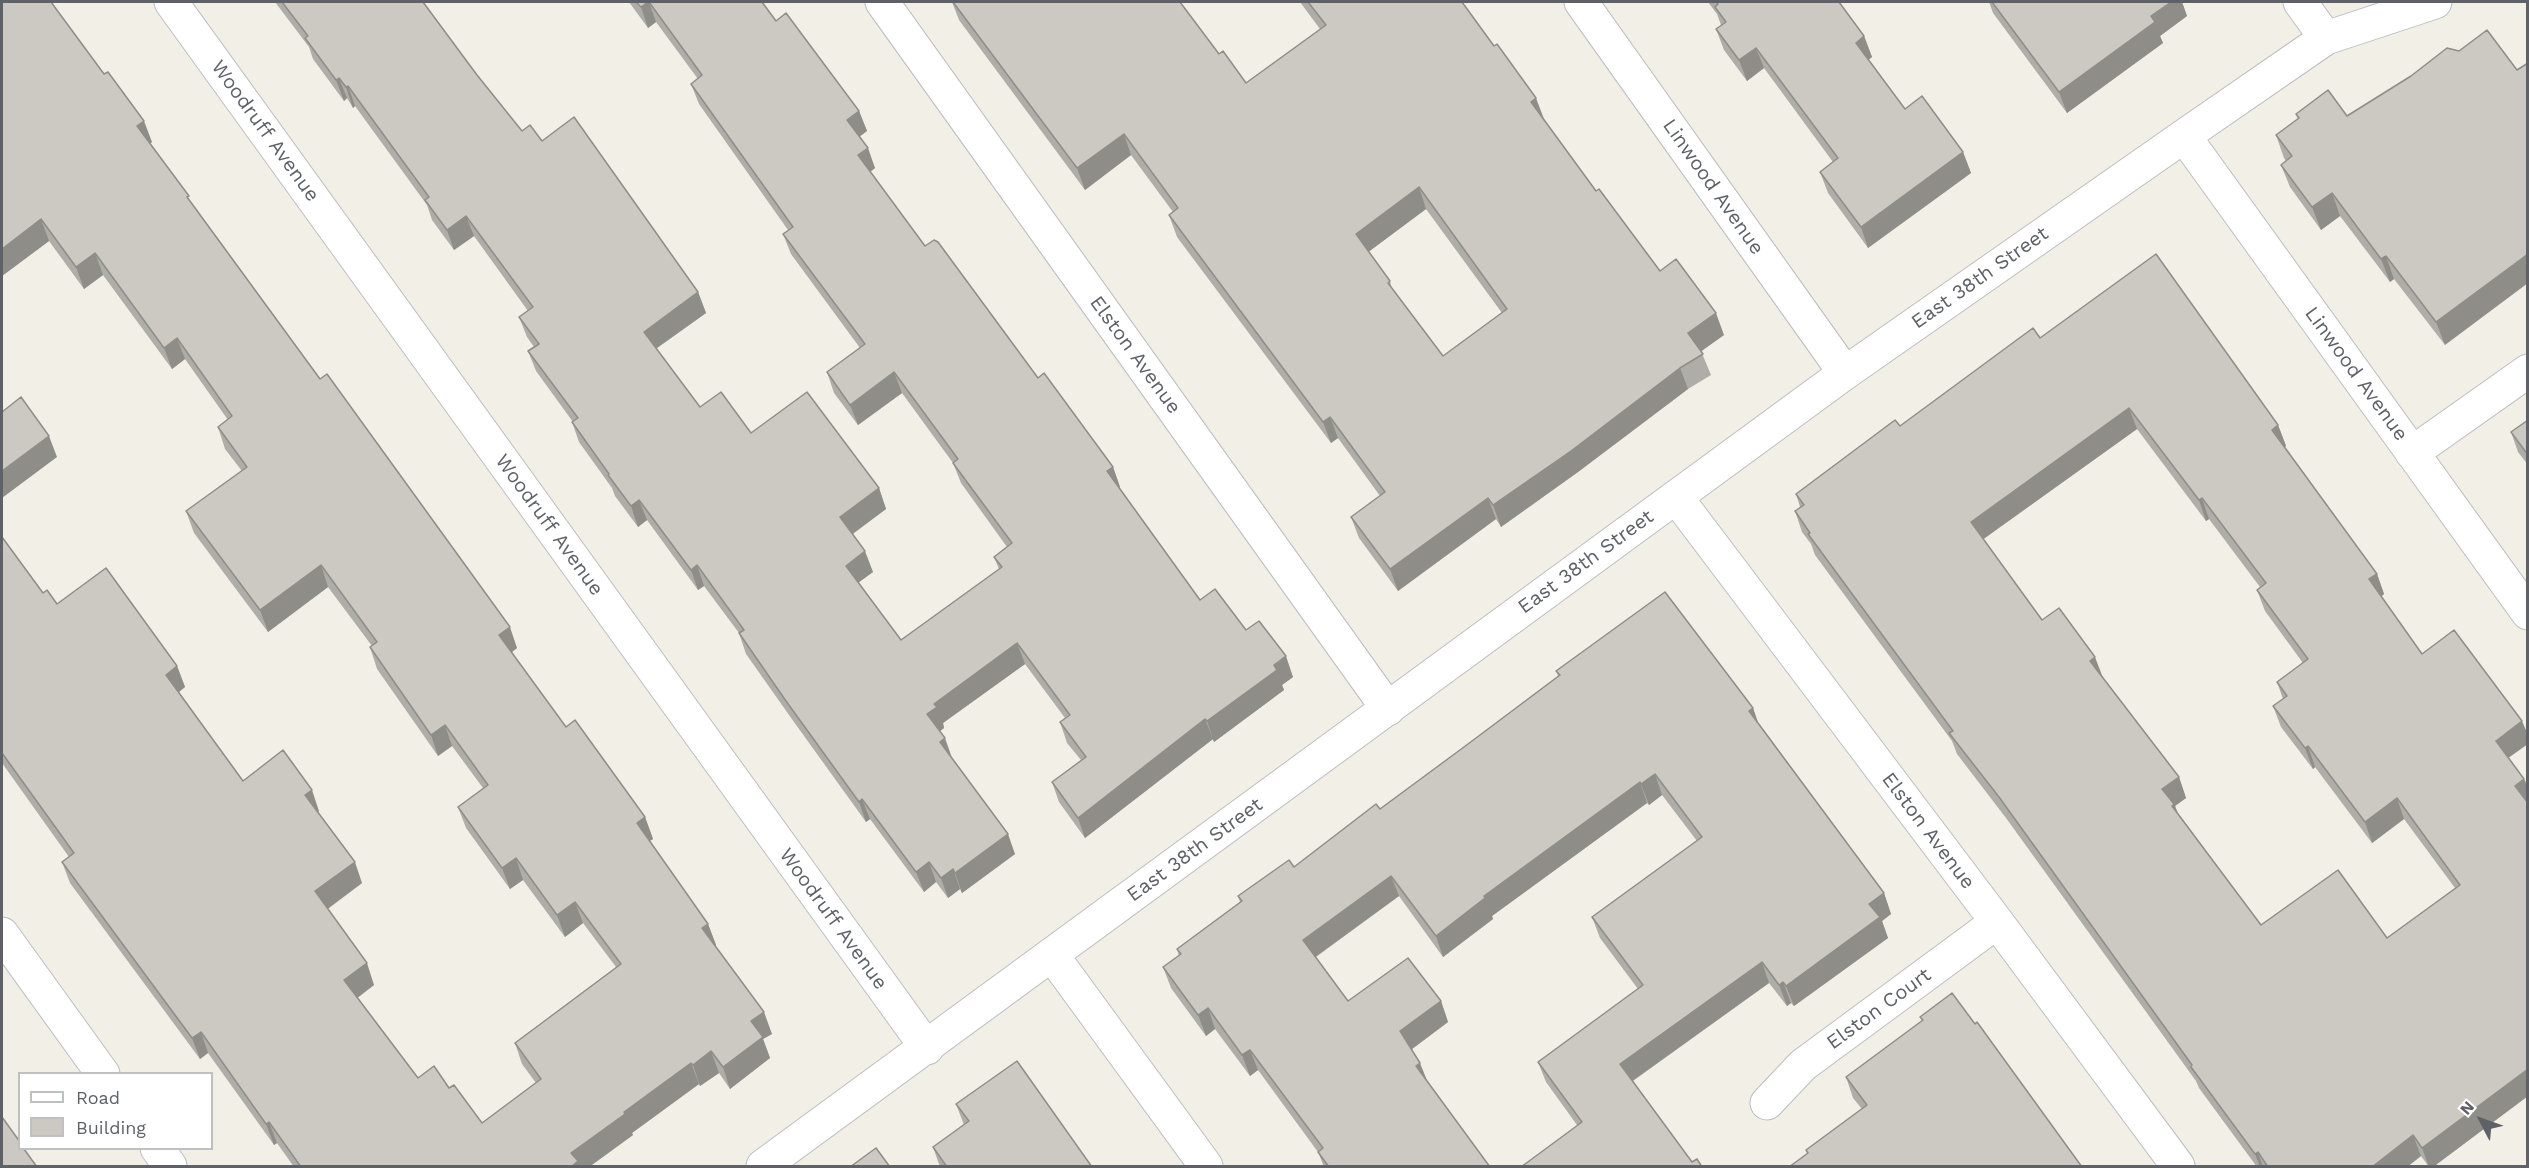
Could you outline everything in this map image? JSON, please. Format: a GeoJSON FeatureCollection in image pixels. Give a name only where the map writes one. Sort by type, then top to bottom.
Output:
{"type":"FeatureCollection","features":[{"type":"Feature","properties":{"kind":"street","name":"Woodruff Avenue"},"geometry":{"type":"LineString","coordinates":[[171,2],[927,1048]]}},
{"type":"Feature","properties":{"kind":"street","name":"Elston Avenue"},"geometry":{"type":"LineString","coordinates":[[882,2],[1388,709]]}},
{"type":"Feature","properties":{"kind":"street","name":"Linwood Avenue"},"geometry":{"type":"LineString","coordinates":[[1581,2],[1845,373]]}},
{"type":"Feature","properties":{"kind":"street"},"geometry":{"type":"LineString","coordinates":[[2300,2],[2326,38]]}},
{"type":"Feature","properties":{"kind":"street","name":"East 38th Street"},"geometry":{"type":"LineString","coordinates":[[763,1167],[1845,373],[2184,136],[2326,38],[2435,2]]}},
{"type":"Feature","properties":{"kind":"street","name":"Linwood Avenue"},"geometry":{"type":"LineString","coordinates":[[2184,136],[2528,613]]}},
{"type":"Feature","properties":{"kind":"street"},"geometry":{"type":"LineString","coordinates":[[2412,453],[2528,371]]}},
{"type":"Feature","properties":{"kind":"street","name":"Elston Avenue"},"geometry":{"type":"LineString","coordinates":[[1676,497],[1997,922],[2178,1167]]}},
{"type":"Feature","properties":{"kind":"street","name":"Elston Court"},"geometry":{"type":"LineString","coordinates":[[1767,1103],[1803,1065],[1997,922]]}},
{"type":"Feature","properties":{"kind":"street"},"geometry":{"type":"LineString","coordinates":[[2,934],[102,1072]]}},
{"type":"Feature","properties":{"kind":"street"},"geometry":{"type":"LineString","coordinates":[[1052,955],[1206,1167]]}},
{"type":"Feature","properties":{"kind":"street"},"geometry":{"type":"LineString","coordinates":[[158,1150],[170,1167]]}},
{"type":"Feature","properties":{"kind":"building"},"geometry":{"type":"Polygon","coordinates":[[[2,2],[51,2],[104,74],[108,72],[144,121],[137,126],[189,196],[187,197],[320,379],[327,374],[510,627],[499,635],[566,727],[575,720],[645,817],[637,823],[708,924],[702,928],[764,1012],[751,1021],[763,1037],[723,1067],[711,1051],[693,1065],[691,1063],[571,1153],[578,1161],[571,1167],[301,1167],[269,1122],[266,1124],[201,1032],[192,1038],[62,862],[74,853],[2,753],[2,537],[43,593],[47,590],[57,604],[106,568],[177,666],[166,675],[243,781],[283,750],[312,790],[305,795],[355,862],[315,891],[367,963],[344,980],[418,1078],[434,1066],[449,1088],[454,1085],[482,1123],[541,1079],[515,1043],[621,964],[575,902],[557,915],[516,858],[502,868],[458,807],[488,785],[445,725],[431,735],[370,647],[377,642],[321,565],[260,610],[186,511],[247,467],[218,427],[232,416],[177,338],[164,348],[95,253],[76,267],[41,219],[2,249],[2,2]]]}},
{"type":"Feature","properties":{"kind":"building"},"geometry":{"type":"Polygon","coordinates":[[[282,2],[423,2],[522,131],[530,125],[542,141],[574,117],[698,292],[644,332],[700,407],[721,392],[751,433],[807,392],[879,488],[840,517],[865,551],[846,566],[901,640],[1002,567],[994,557],[1012,543],[953,463],[958,459],[894,372],[850,405],[827,372],[865,344],[783,234],[793,227],[691,84],[702,75],[649,2],[762,2],[776,21],[786,13],[859,111],[847,120],[868,148],[858,155],[925,246],[934,240],[938,242],[1038,378],[1044,373],[1113,467],[1107,471],[1200,600],[1215,589],[1246,630],[1259,621],[1286,656],[1274,665],[1277,670],[1207,721],[1205,719],[1078,818],[1052,782],[1086,757],[1060,722],[1070,715],[1017,643],[934,704],[937,707],[927,714],[945,738],[940,742],[1008,834],[955,873],[953,869],[941,878],[929,862],[916,872],[862,799],[859,802],[786,701],[739,633],[744,630],[697,565],[691,570],[639,500],[631,506],[572,422],[578,418],[528,351],[539,344],[519,317],[533,307],[466,216],[447,230],[425,200],[429,197],[348,86],[346,87],[339,78],[336,80],[305,38],[308,36],[282,2]]]}},
{"type":"Feature","properties":{"kind":"building"},"geometry":{"type":"Polygon","coordinates":[[[636,2],[648,2],[641,7],[636,2]]]}},
{"type":"Feature","properties":{"kind":"building"},"geometry":{"type":"Polygon","coordinates":[[[953,2],[1180,2],[1219,54],[1223,51],[1246,83],[1326,25],[1308,2],[1462,2],[1494,46],[1497,44],[1536,98],[1531,102],[1596,191],[1599,189],[1660,271],[1676,259],[1716,313],[1688,333],[1703,354],[1680,368],[1571,451],[1493,505],[1488,498],[1390,569],[1351,517],[1385,492],[1330,417],[1323,422],[1169,215],[1178,208],[1124,134],[1077,168],[953,2]],[[1419,187],[1356,234],[1390,281],[1388,283],[1443,356],[1507,309],[1419,187]]]}},
{"type":"Feature","properties":{"kind":"building"},"geometry":{"type":"Polygon","coordinates":[[[1716,2],[1839,2],[1864,36],[1856,43],[1905,109],[1922,96],[1963,152],[1861,227],[1820,172],[1838,158],[1756,48],[1739,60],[1716,29],[1726,22],[1715,7],[1718,4],[1716,2]]]}},
{"type":"Feature","properties":{"kind":"building"},"geometry":{"type":"Polygon","coordinates":[[[1992,2],[2171,2],[2151,16],[2155,22],[2059,92],[1992,2]]]}},
{"type":"Feature","properties":{"kind":"building"},"geometry":{"type":"Polygon","coordinates":[[[2487,30],[2517,70],[2528,63],[2528,254],[2436,322],[2386,256],[2381,259],[2332,193],[2312,207],[2281,165],[2292,156],[2276,135],[2299,118],[2296,114],[2328,90],[2347,116],[2411,76],[2447,48],[2459,51],[2487,30]]]}},
{"type":"Feature","properties":{"kind":"building"},"geometry":{"type":"Polygon","coordinates":[[[2156,254],[2278,425],[2272,430],[2377,574],[2369,579],[2422,654],[2454,630],[2522,721],[2496,741],[2524,779],[2515,786],[2528,803],[2528,1069],[2422,1148],[2413,1135],[2372,1167],[2268,1167],[2258,1152],[2255,1154],[1999,797],[1949,733],[1953,731],[1808,534],[1810,533],[1795,511],[1804,505],[1796,494],[1895,420],[1900,426],[2033,328],[2040,338],[2156,254]],[[2129,408],[1971,522],[2042,620],[2059,608],[2095,657],[2090,661],[2179,777],[2162,789],[2174,804],[2172,806],[2261,925],[2338,870],[2387,938],[2460,885],[2397,798],[2365,822],[2308,746],[2305,748],[2273,706],[2287,696],[2277,682],[2308,659],[2257,590],[2266,583],[2202,498],[2199,500],[2129,408]]]}},
{"type":"Feature","properties":{"kind":"building"},"geometry":{"type":"Polygon","coordinates":[[[21,397],[49,436],[2,471],[2,412],[21,397]]]}},
{"type":"Feature","properties":{"kind":"building"},"geometry":{"type":"Polygon","coordinates":[[[2528,420],[2528,455],[2511,432],[2528,420]]]}},
{"type":"Feature","properties":{"kind":"building"},"geometry":{"type":"Polygon","coordinates":[[[1665,592],[1753,708],[1749,711],[1884,893],[1869,904],[1880,917],[1786,986],[1783,982],[1779,985],[1762,962],[1620,1064],[1692,1162],[1697,1159],[1702,1167],[1521,1167],[1582,1122],[1538,1062],[1643,985],[1592,917],[1702,837],[1655,774],[1641,784],[1640,782],[1484,896],[1485,898],[1436,936],[1391,876],[1303,940],[1348,1001],[1408,958],[1441,1001],[1400,1031],[1420,1063],[1416,1066],[1490,1167],[1329,1167],[1318,1152],[1323,1148],[1250,1050],[1242,1055],[1208,1008],[1198,1015],[1163,967],[1181,954],[1177,949],[1242,901],[1238,896],[1289,860],[1294,867],[1376,804],[1380,809],[1560,675],[1556,671],[1665,592]]]}},
{"type":"Feature","properties":{"kind":"building"},"geometry":{"type":"Polygon","coordinates":[[[1952,993],[1975,1024],[1977,1022],[2082,1167],[1789,1167],[1808,1153],[1806,1150],[1867,1105],[1846,1077],[1923,1020],[1920,1017],[1952,993]]]}},
{"type":"Feature","properties":{"kind":"building"},"geometry":{"type":"Polygon","coordinates":[[[1017,1061],[1092,1167],[947,1167],[933,1147],[969,1121],[956,1104],[1017,1061]]]}},
{"type":"Feature","properties":{"kind":"building"},"geometry":{"type":"Polygon","coordinates":[[[2,1117],[18,1139],[18,1150],[25,1150],[37,1167],[2,1167],[2,1117]]]}},
{"type":"Feature","properties":{"kind":"building"},"geometry":{"type":"Polygon","coordinates":[[[876,1148],[890,1167],[850,1167],[876,1148]]]}}]}
